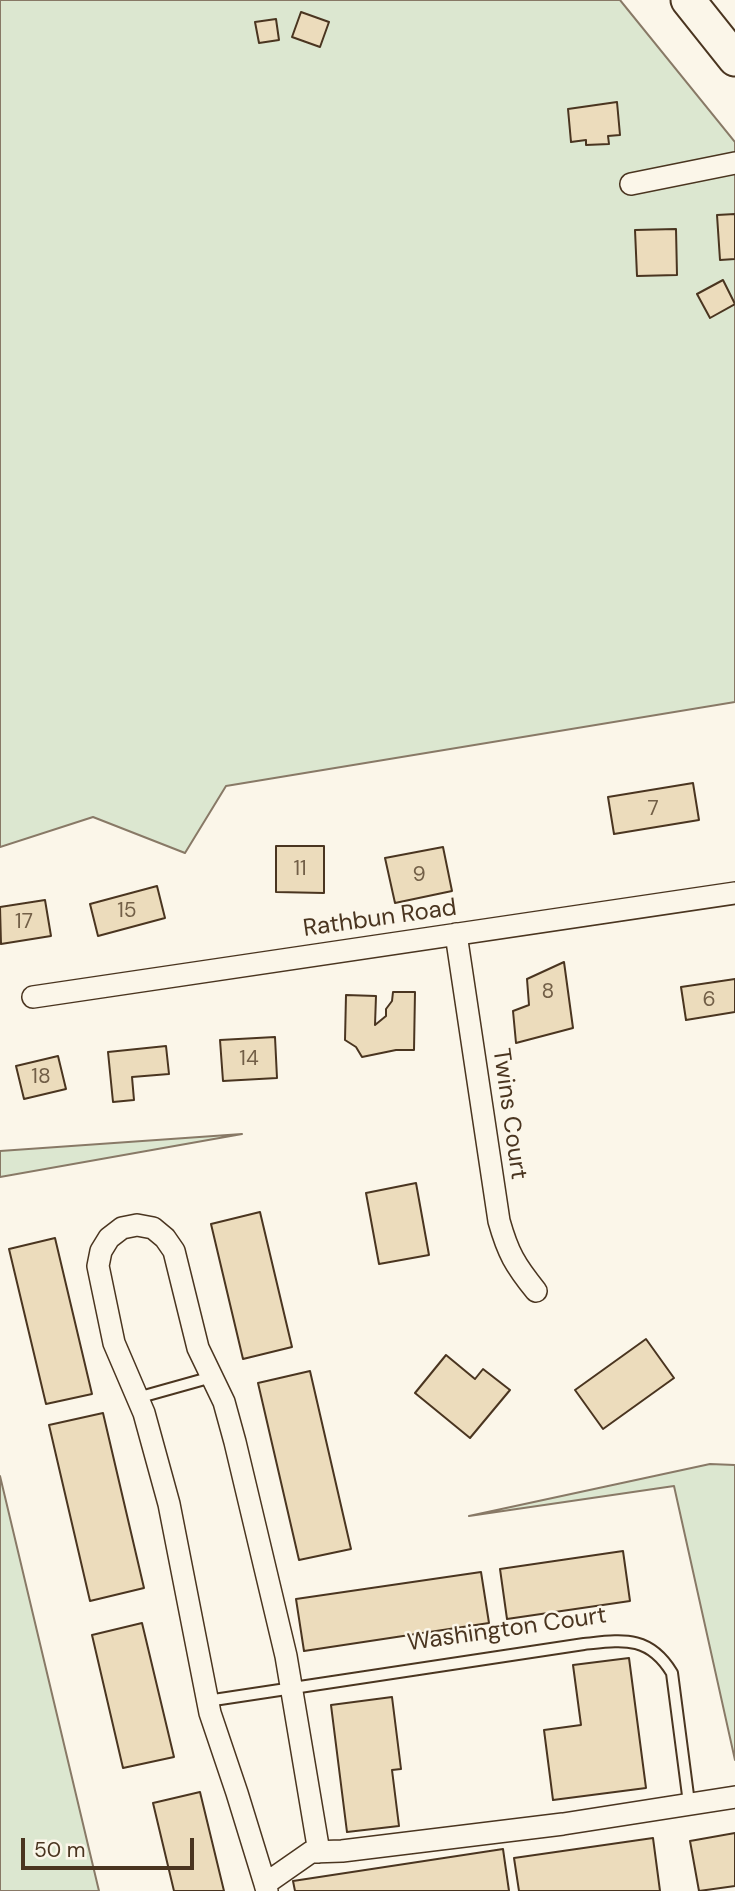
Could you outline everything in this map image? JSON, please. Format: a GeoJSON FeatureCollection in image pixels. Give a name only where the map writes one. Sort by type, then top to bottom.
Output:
{"type":"FeatureCollection","features":[{"type":"Feature","properties":{"kind":"main road"},"geometry":{"type":"LineString","coordinates":[[688,0],[735,59]]}},
{"type":"Feature","properties":{"kind":"street"},"geometry":{"type":"LineString","coordinates":[[631,184],[735,163]]}},
{"type":"Feature","properties":{"kind":"street","name":"Rathbun Road"},"geometry":{"type":"LineString","coordinates":[[33,997],[735,893]]}},
{"type":"Feature","properties":{"kind":"street","name":"Twins Court"},"geometry":{"type":"LineString","coordinates":[[456,934],[499,1221],[507,1248],[519,1271],[536,1291]]}},
{"type":"Feature","properties":{"kind":"street"},"geometry":{"type":"LineString","coordinates":[[319,1852],[282,1643],[224,1402],[198,1348],[174,1251],[165,1238],[153,1228],[137,1225],[122,1228],[109,1238],[101,1251],[98,1266],[114,1343],[144,1413],[169,1504],[210,1713],[266,1887],[311,1852],[319,1852],[342,1851],[563,1824],[735,1797]]}},
{"type":"Feature","properties":{"kind":"lane"},"geometry":{"type":"LineString","coordinates":[[137,1398],[212,1377]]}},
{"type":"Feature","properties":{"kind":"lane","name":"Washington Court"},"geometry":{"type":"LineString","coordinates":[[207,1701],[584,1644],[622,1640],[638,1643],[652,1649],[664,1659],[672,1673],[689,1803]]}},
{"type":"Feature","properties":{"kind":"green space"},"geometry":{"type":"Polygon","coordinates":[[[0,0],[620,0],[735,142],[735,702],[226,786],[185,853],[93,817],[0,847],[0,0]]]}},
{"type":"Feature","properties":{"kind":"green space"},"geometry":{"type":"Polygon","coordinates":[[[242,1134],[0,1177],[0,1151],[242,1134]]]}},
{"type":"Feature","properties":{"kind":"green space"},"geometry":{"type":"Polygon","coordinates":[[[710,1464],[735,1465],[735,1760],[674,1486],[469,1516],[710,1464]]]}},
{"type":"Feature","properties":{"kind":"green space"},"geometry":{"type":"Polygon","coordinates":[[[0,1476],[99,1891],[0,1891],[0,1476]]]}},
{"type":"Feature","properties":{"kind":"building"},"geometry":{"type":"Polygon","coordinates":[[[301,12],[329,22],[320,47],[292,37],[301,12]]]}},
{"type":"Feature","properties":{"kind":"building"},"geometry":{"type":"Polygon","coordinates":[[[276,19],[279,40],[259,43],[255,22],[276,19]]]}},
{"type":"Feature","properties":{"kind":"building"},"geometry":{"type":"Polygon","coordinates":[[[617,102],[620,135],[608,136],[609,144],[586,145],[586,140],[571,142],[568,109],[617,102]]]}},
{"type":"Feature","properties":{"kind":"building"},"geometry":{"type":"Polygon","coordinates":[[[735,214],[735,259],[720,260],[717,215],[735,214]]]}},
{"type":"Feature","properties":{"kind":"building"},"geometry":{"type":"Polygon","coordinates":[[[676,229],[677,275],[637,276],[635,230],[676,229]]]}},
{"type":"Feature","properties":{"kind":"building"},"geometry":{"type":"Polygon","coordinates":[[[723,280],[735,304],[710,318],[697,294],[723,280]]]}},
{"type":"Feature","properties":{"kind":"building"},"geometry":{"type":"Polygon","coordinates":[[[693,783],[699,820],[614,834],[608,797],[693,783]]]}},
{"type":"Feature","properties":{"kind":"building"},"geometry":{"type":"Polygon","coordinates":[[[276,846],[324,846],[324,893],[276,892],[276,846]]]}},
{"type":"Feature","properties":{"kind":"building"},"geometry":{"type":"Polygon","coordinates":[[[443,847],[452,891],[395,903],[385,858],[443,847]]]}},
{"type":"Feature","properties":{"kind":"building"},"geometry":{"type":"Polygon","coordinates":[[[157,886],[165,918],[98,936],[90,904],[157,886]]]}},
{"type":"Feature","properties":{"kind":"building"},"geometry":{"type":"Polygon","coordinates":[[[45,900],[51,936],[1,944],[0,907],[45,900]]]}},
{"type":"Feature","properties":{"kind":"building"},"geometry":{"type":"Polygon","coordinates":[[[564,962],[573,1028],[516,1043],[513,1011],[529,1005],[527,979],[564,962]]]}},
{"type":"Feature","properties":{"kind":"building"},"geometry":{"type":"Polygon","coordinates":[[[735,979],[735,1012],[686,1020],[681,987],[735,979]]]}},
{"type":"Feature","properties":{"kind":"building"},"geometry":{"type":"Polygon","coordinates":[[[393,992],[415,992],[414,1050],[396,1050],[362,1057],[356,1047],[345,1040],[346,995],[376,996],[375,1025],[386,1016],[393,992]]]}},
{"type":"Feature","properties":{"kind":"building"},"geometry":{"type":"Polygon","coordinates":[[[275,1037],[277,1078],[223,1081],[220,1040],[275,1037]]]}},
{"type":"Feature","properties":{"kind":"building"},"geometry":{"type":"Polygon","coordinates":[[[166,1046],[169,1074],[132,1077],[134,1100],[113,1102],[108,1052],[166,1046]]]}},
{"type":"Feature","properties":{"kind":"building"},"geometry":{"type":"Polygon","coordinates":[[[58,1056],[66,1089],[24,1099],[16,1066],[58,1056]]]}},
{"type":"Feature","properties":{"kind":"building"},"geometry":{"type":"Polygon","coordinates":[[[416,1183],[429,1255],[379,1264],[366,1193],[416,1183]]]}},
{"type":"Feature","properties":{"kind":"building"},"geometry":{"type":"Polygon","coordinates":[[[260,1212],[292,1347],[243,1359],[211,1224],[260,1212]]]}},
{"type":"Feature","properties":{"kind":"building"},"geometry":{"type":"Polygon","coordinates":[[[55,1238],[92,1394],[46,1404],[9,1249],[55,1238]]]}},
{"type":"Feature","properties":{"kind":"building"},"geometry":{"type":"Polygon","coordinates":[[[646,1339],[674,1378],[603,1429],[575,1390],[646,1339]]]}},
{"type":"Feature","properties":{"kind":"building"},"geometry":{"type":"Polygon","coordinates":[[[446,1355],[475,1379],[483,1369],[510,1390],[470,1438],[415,1393],[446,1355]]]}},
{"type":"Feature","properties":{"kind":"building"},"geometry":{"type":"Polygon","coordinates":[[[310,1371],[351,1549],[299,1560],[258,1383],[310,1371]]]}},
{"type":"Feature","properties":{"kind":"building"},"geometry":{"type":"Polygon","coordinates":[[[103,1413],[144,1588],[90,1601],[49,1425],[103,1413]]]}},
{"type":"Feature","properties":{"kind":"building"},"geometry":{"type":"Polygon","coordinates":[[[623,1551],[630,1601],[507,1619],[500,1569],[623,1551]]]}},
{"type":"Feature","properties":{"kind":"building"},"geometry":{"type":"Polygon","coordinates":[[[481,1572],[489,1623],[304,1651],[296,1599],[481,1572]]]}},
{"type":"Feature","properties":{"kind":"building"},"geometry":{"type":"Polygon","coordinates":[[[142,1623],[174,1757],[123,1768],[92,1635],[142,1623]]]}},
{"type":"Feature","properties":{"kind":"building"},"geometry":{"type":"Polygon","coordinates":[[[629,1658],[646,1788],[553,1800],[544,1730],[581,1725],[573,1665],[629,1658]]]}},
{"type":"Feature","properties":{"kind":"building"},"geometry":{"type":"Polygon","coordinates":[[[392,1697],[401,1769],[392,1770],[399,1826],[347,1832],[331,1705],[392,1697]]]}},
{"type":"Feature","properties":{"kind":"building"},"geometry":{"type":"Polygon","coordinates":[[[200,1792],[224,1891],[174,1891],[153,1803],[200,1792]]]}},
{"type":"Feature","properties":{"kind":"building"},"geometry":{"type":"Polygon","coordinates":[[[735,1833],[735,1886],[699,1891],[690,1841],[735,1833]]]}},
{"type":"Feature","properties":{"kind":"building"},"geometry":{"type":"Polygon","coordinates":[[[653,1838],[660,1891],[519,1891],[514,1858],[653,1838]]]}},
{"type":"Feature","properties":{"kind":"building"},"geometry":{"type":"Polygon","coordinates":[[[503,1849],[509,1891],[295,1891],[293,1881],[503,1849]]]}}]}
